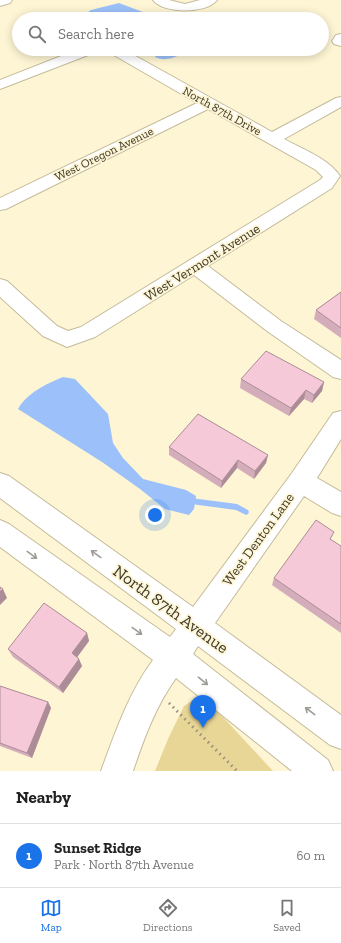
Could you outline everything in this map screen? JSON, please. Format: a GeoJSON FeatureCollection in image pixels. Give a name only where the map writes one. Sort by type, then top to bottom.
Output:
{"type":"FeatureCollection","features":[{"type":"Feature","properties":{"kind":"street"},"geometry":{"type":"LineString","coordinates":[[0,2],[6,0]]}},
{"type":"Feature","properties":{"kind":"street"},"geometry":{"type":"LineString","coordinates":[[159,0],[171,6],[183,9],[194,7],[211,0]]}},
{"type":"Feature","properties":{"kind":"street"},"geometry":{"type":"LineString","coordinates":[[0,85],[73,56]]}},
{"type":"Feature","properties":{"kind":"street","name":"North 87th Drive"},"geometry":{"type":"LineString","coordinates":[[126,56],[322,166],[332,176]]}},
{"type":"Feature","properties":{"kind":"street"},"geometry":{"type":"LineString","coordinates":[[272,139],[341,101]]}},
{"type":"Feature","properties":{"kind":"street","name":"West Oregon Avenue"},"geometry":{"type":"LineString","coordinates":[[0,205],[208,103]]}},
{"type":"Feature","properties":{"kind":"street","name":"West Vermont Avenue"},"geometry":{"type":"LineString","coordinates":[[0,286],[50,331],[67,339],[88,332],[326,184],[332,176]]}},
{"type":"Feature","properties":{"kind":"street"},"geometry":{"type":"LineString","coordinates":[[195,266],[274,326],[341,371]]}},
{"type":"Feature","properties":{"kind":"street","name":"West Denton Lane"},"geometry":{"type":"LineString","coordinates":[[117,771],[128,740],[152,686],[301,481],[341,420]]}},
{"type":"Feature","properties":{"kind":"street"},"geometry":{"type":"LineString","coordinates":[[301,481],[341,505]]}},
{"type":"Feature","properties":{"kind":"street","name":"North 87th Avenue"},"geometry":{"type":"LineString","coordinates":[[0,484],[341,734]]}},
{"type":"Feature","properties":{"kind":"street"},"geometry":{"type":"LineString","coordinates":[[0,532],[173,657],[317,771]]}},
{"type":"Feature","properties":{"kind":"path"},"geometry":{"type":"LineString","coordinates":[[152,686],[237,771]]}},
{"type":"Feature","properties":{"kind":"shaded area"},"geometry":{"type":"Polygon","coordinates":[[[193,700],[210,700],[226,709],[222,716],[273,771],[155,771],[184,706],[193,700]]]}},
{"type":"Feature","properties":{"kind":"water"},"geometry":{"type":"Polygon","coordinates":[[[119,3],[143,12],[88,12],[119,3]]]}},
{"type":"Feature","properties":{"kind":"water"},"geometry":{"type":"Polygon","coordinates":[[[178,56],[169,59],[160,59],[155,57],[178,56]]]}},
{"type":"Feature","properties":{"kind":"water"},"geometry":{"type":"Polygon","coordinates":[[[63,377],[75,379],[108,414],[113,443],[123,458],[143,479],[186,490],[196,496],[194,509],[189,515],[165,509],[102,462],[18,409],[26,398],[44,386],[63,377]]]}},
{"type":"Feature","properties":{"kind":"building"},"geometry":{"type":"Polygon","coordinates":[[[341,292],[341,328],[316,310],[341,292]]]}},
{"type":"Feature","properties":{"kind":"building"},"geometry":{"type":"Polygon","coordinates":[[[266,351],[324,382],[314,395],[306,390],[291,408],[241,379],[266,351]]]}},
{"type":"Feature","properties":{"kind":"building"},"geometry":{"type":"Polygon","coordinates":[[[198,414],[268,455],[255,471],[238,460],[222,481],[169,447],[198,414]]]}},
{"type":"Feature","properties":{"kind":"building"},"geometry":{"type":"Polygon","coordinates":[[[316,520],[334,532],[330,539],[341,546],[341,624],[274,578],[316,520]]]}},
{"type":"Feature","properties":{"kind":"building"},"geometry":{"type":"Polygon","coordinates":[[[44,603],[87,633],[72,653],[79,659],[59,687],[8,649],[44,603]]]}},
{"type":"Feature","properties":{"kind":"building"},"geometry":{"type":"Polygon","coordinates":[[[0,686],[48,702],[27,753],[0,743],[0,686]]]}},
{"type":"Feature","properties":{"kind":"waterway"},"geometry":{"type":"LineString","coordinates":[[191,501],[237,507],[246,512]]}},
{"type":"Feature","properties":{"kind":"place","name":"Sunset Ridge"},"geometry":{"type":"Point","coordinates":[203,728]}}]}
